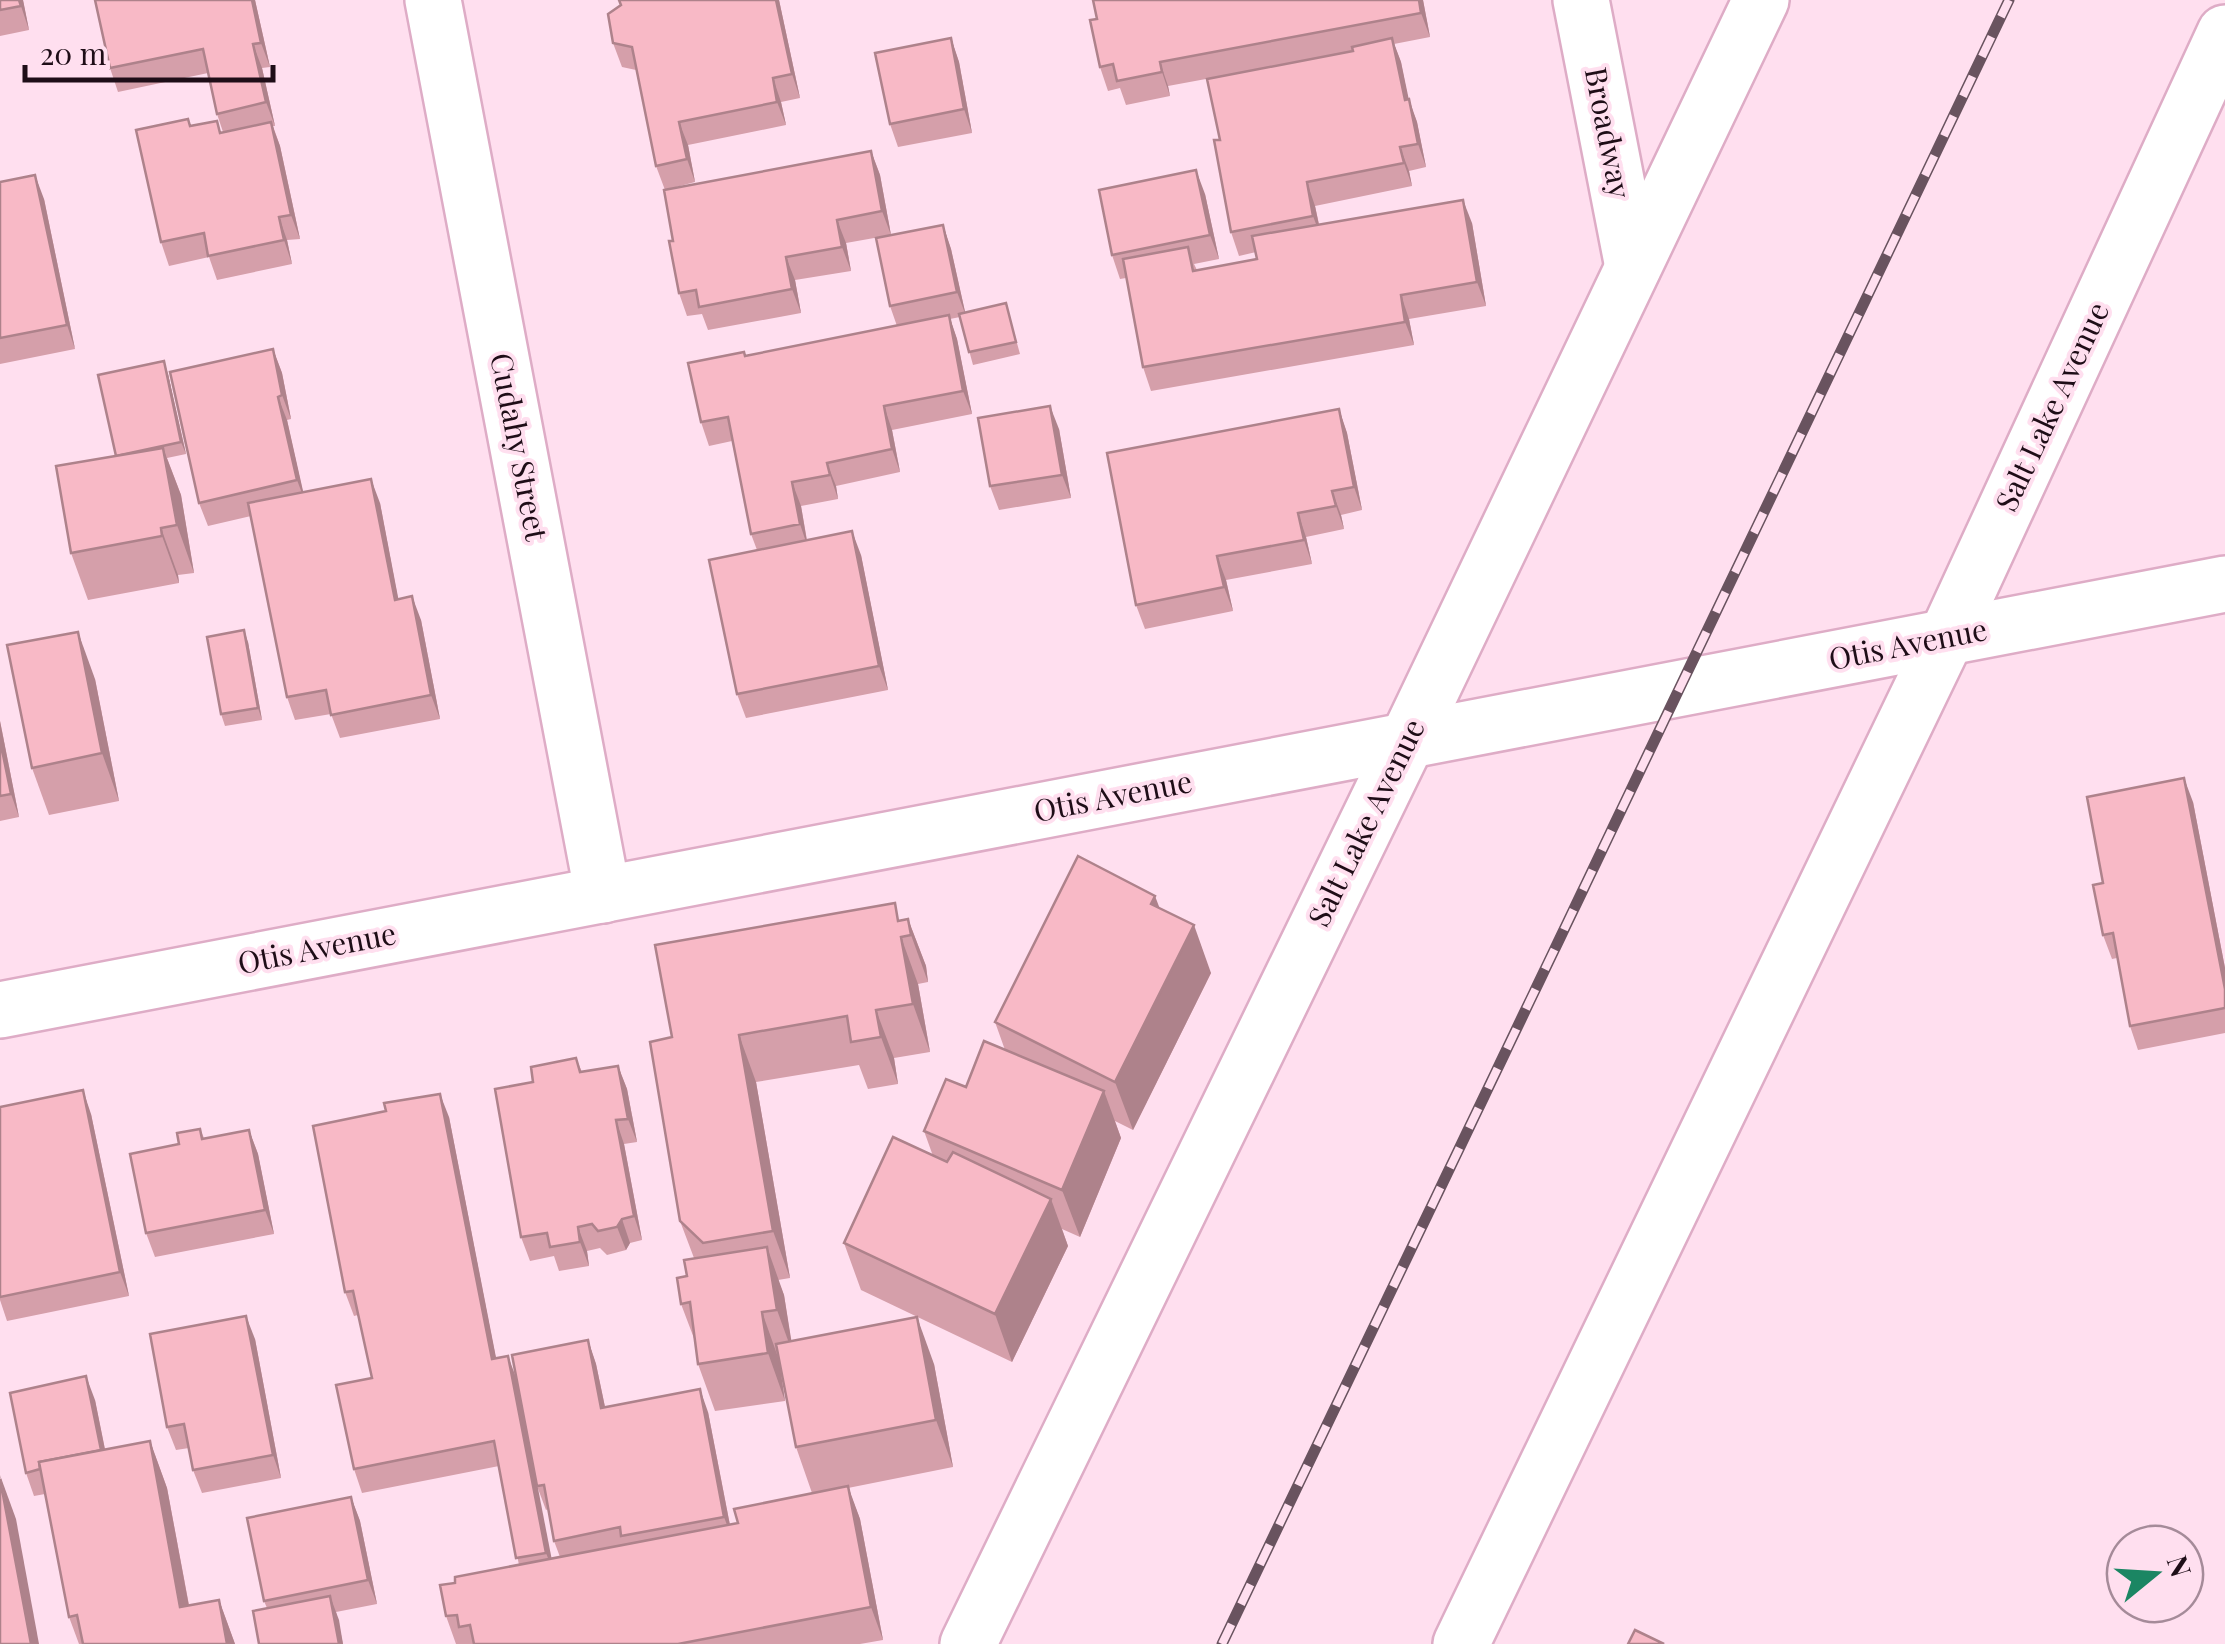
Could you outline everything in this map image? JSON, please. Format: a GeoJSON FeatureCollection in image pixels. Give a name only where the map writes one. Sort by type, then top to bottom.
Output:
{"type":"FeatureCollection","features":[{"type":"Feature","properties":{"kind":"street","name":"Cudahy Street"},"geometry":{"type":"LineString","coordinates":[[433,0],[604,894]]}},
{"type":"Feature","properties":{"kind":"street","name":"Broadway"},"geometry":{"type":"LineString","coordinates":[[1581,0],[1632,267]]}},
{"type":"Feature","properties":{"kind":"street","name":"Salt Lake Avenue"},"geometry":{"type":"LineString","coordinates":[[968,1644],[1762,0]]}},
{"type":"Feature","properties":{"kind":"street","name":"Salt Lake Avenue"},"geometry":{"type":"LineString","coordinates":[[1461,1644],[1946,638],[2225,33]]}},
{"type":"Feature","properties":{"kind":"street","name":"Otis Avenue"},"geometry":{"type":"LineString","coordinates":[[0,1010],[2225,584]]}},
{"type":"Feature","properties":{"kind":"building"},"geometry":{"type":"Polygon","coordinates":[[[0,0],[19,0],[21,6],[0,10],[0,0]]]}},
{"type":"Feature","properties":{"kind":"building"},"geometry":{"type":"Polygon","coordinates":[[[95,0],[252,0],[261,43],[253,44],[266,102],[217,114],[203,49],[110,68],[95,0]]]}},
{"type":"Feature","properties":{"kind":"building"},"geometry":{"type":"Polygon","coordinates":[[[619,0],[776,0],[792,74],[773,78],[777,102],[679,122],[687,159],[656,166],[632,47],[613,43],[608,14],[621,5],[619,0]]]}},
{"type":"Feature","properties":{"kind":"building"},"geometry":{"type":"Polygon","coordinates":[[[1093,0],[1419,0],[1421,13],[1160,62],[1162,72],[1117,81],[1113,64],[1100,67],[1090,20],[1097,19],[1093,0]]]}},
{"type":"Feature","properties":{"kind":"building"},"geometry":{"type":"Polygon","coordinates":[[[951,38],[964,109],[890,124],[875,53],[951,38]]]}},
{"type":"Feature","properties":{"kind":"building"},"geometry":{"type":"Polygon","coordinates":[[[1392,38],[1418,144],[1400,147],[1404,163],[1307,182],[1313,216],[1231,232],[1214,140],[1220,140],[1207,79],[1353,51],[1352,47],[1392,38]]]}},
{"type":"Feature","properties":{"kind":"building"},"geometry":{"type":"Polygon","coordinates":[[[188,119],[190,126],[217,121],[220,133],[271,122],[291,215],[279,217],[284,240],[208,256],[204,233],[161,242],[136,130],[188,119]]]}},
{"type":"Feature","properties":{"kind":"building"},"geometry":{"type":"Polygon","coordinates":[[[871,151],[882,211],[837,220],[842,247],[786,257],[792,289],[699,307],[696,290],[679,293],[664,190],[871,151]]]}},
{"type":"Feature","properties":{"kind":"building"},"geometry":{"type":"Polygon","coordinates":[[[1196,170],[1210,235],[1112,255],[1099,190],[1196,170]]]}},
{"type":"Feature","properties":{"kind":"building"},"geometry":{"type":"Polygon","coordinates":[[[35,175],[67,325],[0,338],[0,182],[35,175]]]}},
{"type":"Feature","properties":{"kind":"building"},"geometry":{"type":"Polygon","coordinates":[[[1463,200],[1477,282],[1401,295],[1405,322],[1143,367],[1123,259],[1188,247],[1193,271],[1257,259],[1252,236],[1463,200]]]}},
{"type":"Feature","properties":{"kind":"building"},"geometry":{"type":"Polygon","coordinates":[[[943,225],[957,292],[890,306],[876,238],[943,225]]]}},
{"type":"Feature","properties":{"kind":"building"},"geometry":{"type":"Polygon","coordinates":[[[1006,303],[1016,342],[969,352],[959,314],[1006,303]]]}},
{"type":"Feature","properties":{"kind":"building"},"geometry":{"type":"Polygon","coordinates":[[[949,315],[963,391],[884,406],[892,449],[827,463],[830,475],[792,482],[800,524],[751,534],[728,417],[701,422],[688,363],[744,352],[745,356],[949,315]]]}},
{"type":"Feature","properties":{"kind":"building"},"geometry":{"type":"Polygon","coordinates":[[[273,349],[282,395],[278,397],[297,480],[199,503],[170,372],[273,349]]]}},
{"type":"Feature","properties":{"kind":"building"},"geometry":{"type":"Polygon","coordinates":[[[164,361],[181,442],[116,456],[98,375],[164,361]]]}},
{"type":"Feature","properties":{"kind":"building"},"geometry":{"type":"Polygon","coordinates":[[[1050,406],[1062,475],[990,486],[978,418],[1050,406]]]}},
{"type":"Feature","properties":{"kind":"building"},"geometry":{"type":"Polygon","coordinates":[[[1339,409],[1354,487],[1332,491],[1336,506],[1298,513],[1304,540],[1217,556],[1224,587],[1136,605],[1107,453],[1339,409]]]}},
{"type":"Feature","properties":{"kind":"building"},"geometry":{"type":"Polygon","coordinates":[[[163,448],[177,525],[161,528],[162,536],[71,553],[56,466],[163,448]]]}},
{"type":"Feature","properties":{"kind":"building"},"geometry":{"type":"Polygon","coordinates":[[[371,479],[395,600],[412,596],[431,695],[331,715],[326,690],[287,697],[248,503],[371,479]]]}},
{"type":"Feature","properties":{"kind":"building"},"geometry":{"type":"Polygon","coordinates":[[[852,531],[879,666],[737,694],[709,560],[852,531]]]}},
{"type":"Feature","properties":{"kind":"building"},"geometry":{"type":"Polygon","coordinates":[[[244,630],[258,708],[221,714],[207,637],[244,630]]]}},
{"type":"Feature","properties":{"kind":"building"},"geometry":{"type":"Polygon","coordinates":[[[78,632],[102,753],[32,768],[7,645],[78,632]]]}},
{"type":"Feature","properties":{"kind":"building"},"geometry":{"type":"Polygon","coordinates":[[[0,740],[11,794],[0,796],[0,740]]]}},
{"type":"Feature","properties":{"kind":"building"},"geometry":{"type":"Polygon","coordinates":[[[2184,778],[2225,989],[2225,1008],[2130,1026],[2113,933],[2103,935],[2093,885],[2103,883],[2087,797],[2184,778]]]}},
{"type":"Feature","properties":{"kind":"building"},"geometry":{"type":"Polygon","coordinates":[[[1078,856],[1155,896],[1151,904],[1194,925],[1115,1082],[995,1022],[1078,856]]]}},
{"type":"Feature","properties":{"kind":"building"},"geometry":{"type":"Polygon","coordinates":[[[895,903],[898,921],[908,919],[911,935],[901,937],[913,1004],[876,1010],[881,1037],[851,1042],[847,1016],[739,1035],[773,1231],[703,1243],[680,1221],[650,1042],[672,1037],[655,945],[895,903]]]}},
{"type":"Feature","properties":{"kind":"building"},"geometry":{"type":"Polygon","coordinates":[[[984,1041],[1104,1091],[1062,1190],[924,1131],[946,1079],[966,1087],[984,1041]]]}},
{"type":"Feature","properties":{"kind":"building"},"geometry":{"type":"Polygon","coordinates":[[[576,1058],[580,1072],[618,1066],[628,1119],[616,1120],[634,1216],[622,1219],[617,1227],[598,1231],[592,1224],[578,1227],[580,1242],[550,1247],[547,1233],[521,1237],[495,1089],[533,1082],[531,1067],[576,1058]]]}},
{"type":"Feature","properties":{"kind":"building"},"geometry":{"type":"Polygon","coordinates":[[[83,1090],[120,1272],[0,1297],[0,1107],[83,1090]]]}},
{"type":"Feature","properties":{"kind":"building"},"geometry":{"type":"Polygon","coordinates":[[[440,1094],[492,1359],[508,1356],[546,1553],[516,1558],[494,1441],[354,1469],[336,1385],[372,1378],[353,1291],[345,1292],[313,1126],[386,1111],[384,1103],[440,1094]]]}},
{"type":"Feature","properties":{"kind":"building"},"geometry":{"type":"Polygon","coordinates":[[[200,1129],[202,1139],[249,1130],[265,1210],[146,1233],[130,1154],[179,1144],[177,1133],[200,1129]]]}},
{"type":"Feature","properties":{"kind":"building"},"geometry":{"type":"Polygon","coordinates":[[[893,1137],[947,1162],[953,1152],[1051,1199],[995,1314],[844,1243],[893,1137]]]}},
{"type":"Feature","properties":{"kind":"building"},"geometry":{"type":"Polygon","coordinates":[[[767,1247],[777,1310],[762,1312],[768,1353],[698,1364],[690,1302],[681,1304],[677,1278],[687,1276],[684,1260],[767,1247]]]}},
{"type":"Feature","properties":{"kind":"building"},"geometry":{"type":"Polygon","coordinates":[[[246,1316],[273,1455],[193,1470],[184,1424],[167,1427],[150,1334],[246,1316]]]}},
{"type":"Feature","properties":{"kind":"building"},"geometry":{"type":"Polygon","coordinates":[[[917,1317],[936,1420],[796,1447],[776,1344],[917,1317]]]}},
{"type":"Feature","properties":{"kind":"building"},"geometry":{"type":"Polygon","coordinates":[[[588,1340],[601,1408],[700,1389],[724,1517],[621,1536],[620,1527],[554,1541],[544,1485],[537,1486],[512,1355],[588,1340]]]}},
{"type":"Feature","properties":{"kind":"building"},"geometry":{"type":"Polygon","coordinates":[[[86,1376],[101,1450],[39,1462],[40,1469],[26,1473],[10,1393],[86,1376]]]}},
{"type":"Feature","properties":{"kind":"building"},"geometry":{"type":"Polygon","coordinates":[[[150,1441],[180,1607],[219,1600],[227,1644],[83,1644],[77,1615],[69,1617],[39,1462],[150,1441]]]}},
{"type":"Feature","properties":{"kind":"building"},"geometry":{"type":"Polygon","coordinates":[[[0,1479],[31,1644],[0,1644],[0,1479]]]}},
{"type":"Feature","properties":{"kind":"building"},"geometry":{"type":"Polygon","coordinates":[[[848,1486],[871,1607],[678,1644],[474,1644],[470,1625],[459,1627],[457,1615],[446,1616],[440,1585],[455,1583],[455,1577],[738,1523],[734,1509],[848,1486]]]}},
{"type":"Feature","properties":{"kind":"building"},"geometry":{"type":"Polygon","coordinates":[[[351,1497],[368,1580],[264,1601],[247,1518],[351,1497]]]}},
{"type":"Feature","properties":{"kind":"building"},"geometry":{"type":"Polygon","coordinates":[[[330,1596],[339,1644],[259,1644],[253,1611],[330,1596]]]}},
{"type":"Feature","properties":{"kind":"building"},"geometry":{"type":"Polygon","coordinates":[[[1635,1630],[1664,1644],[1628,1644],[1635,1630]]]}},
{"type":"Feature","properties":{"kind":"railway"},"geometry":{"type":"LineString","coordinates":[[1222,1644],[2009,0]]}}]}
